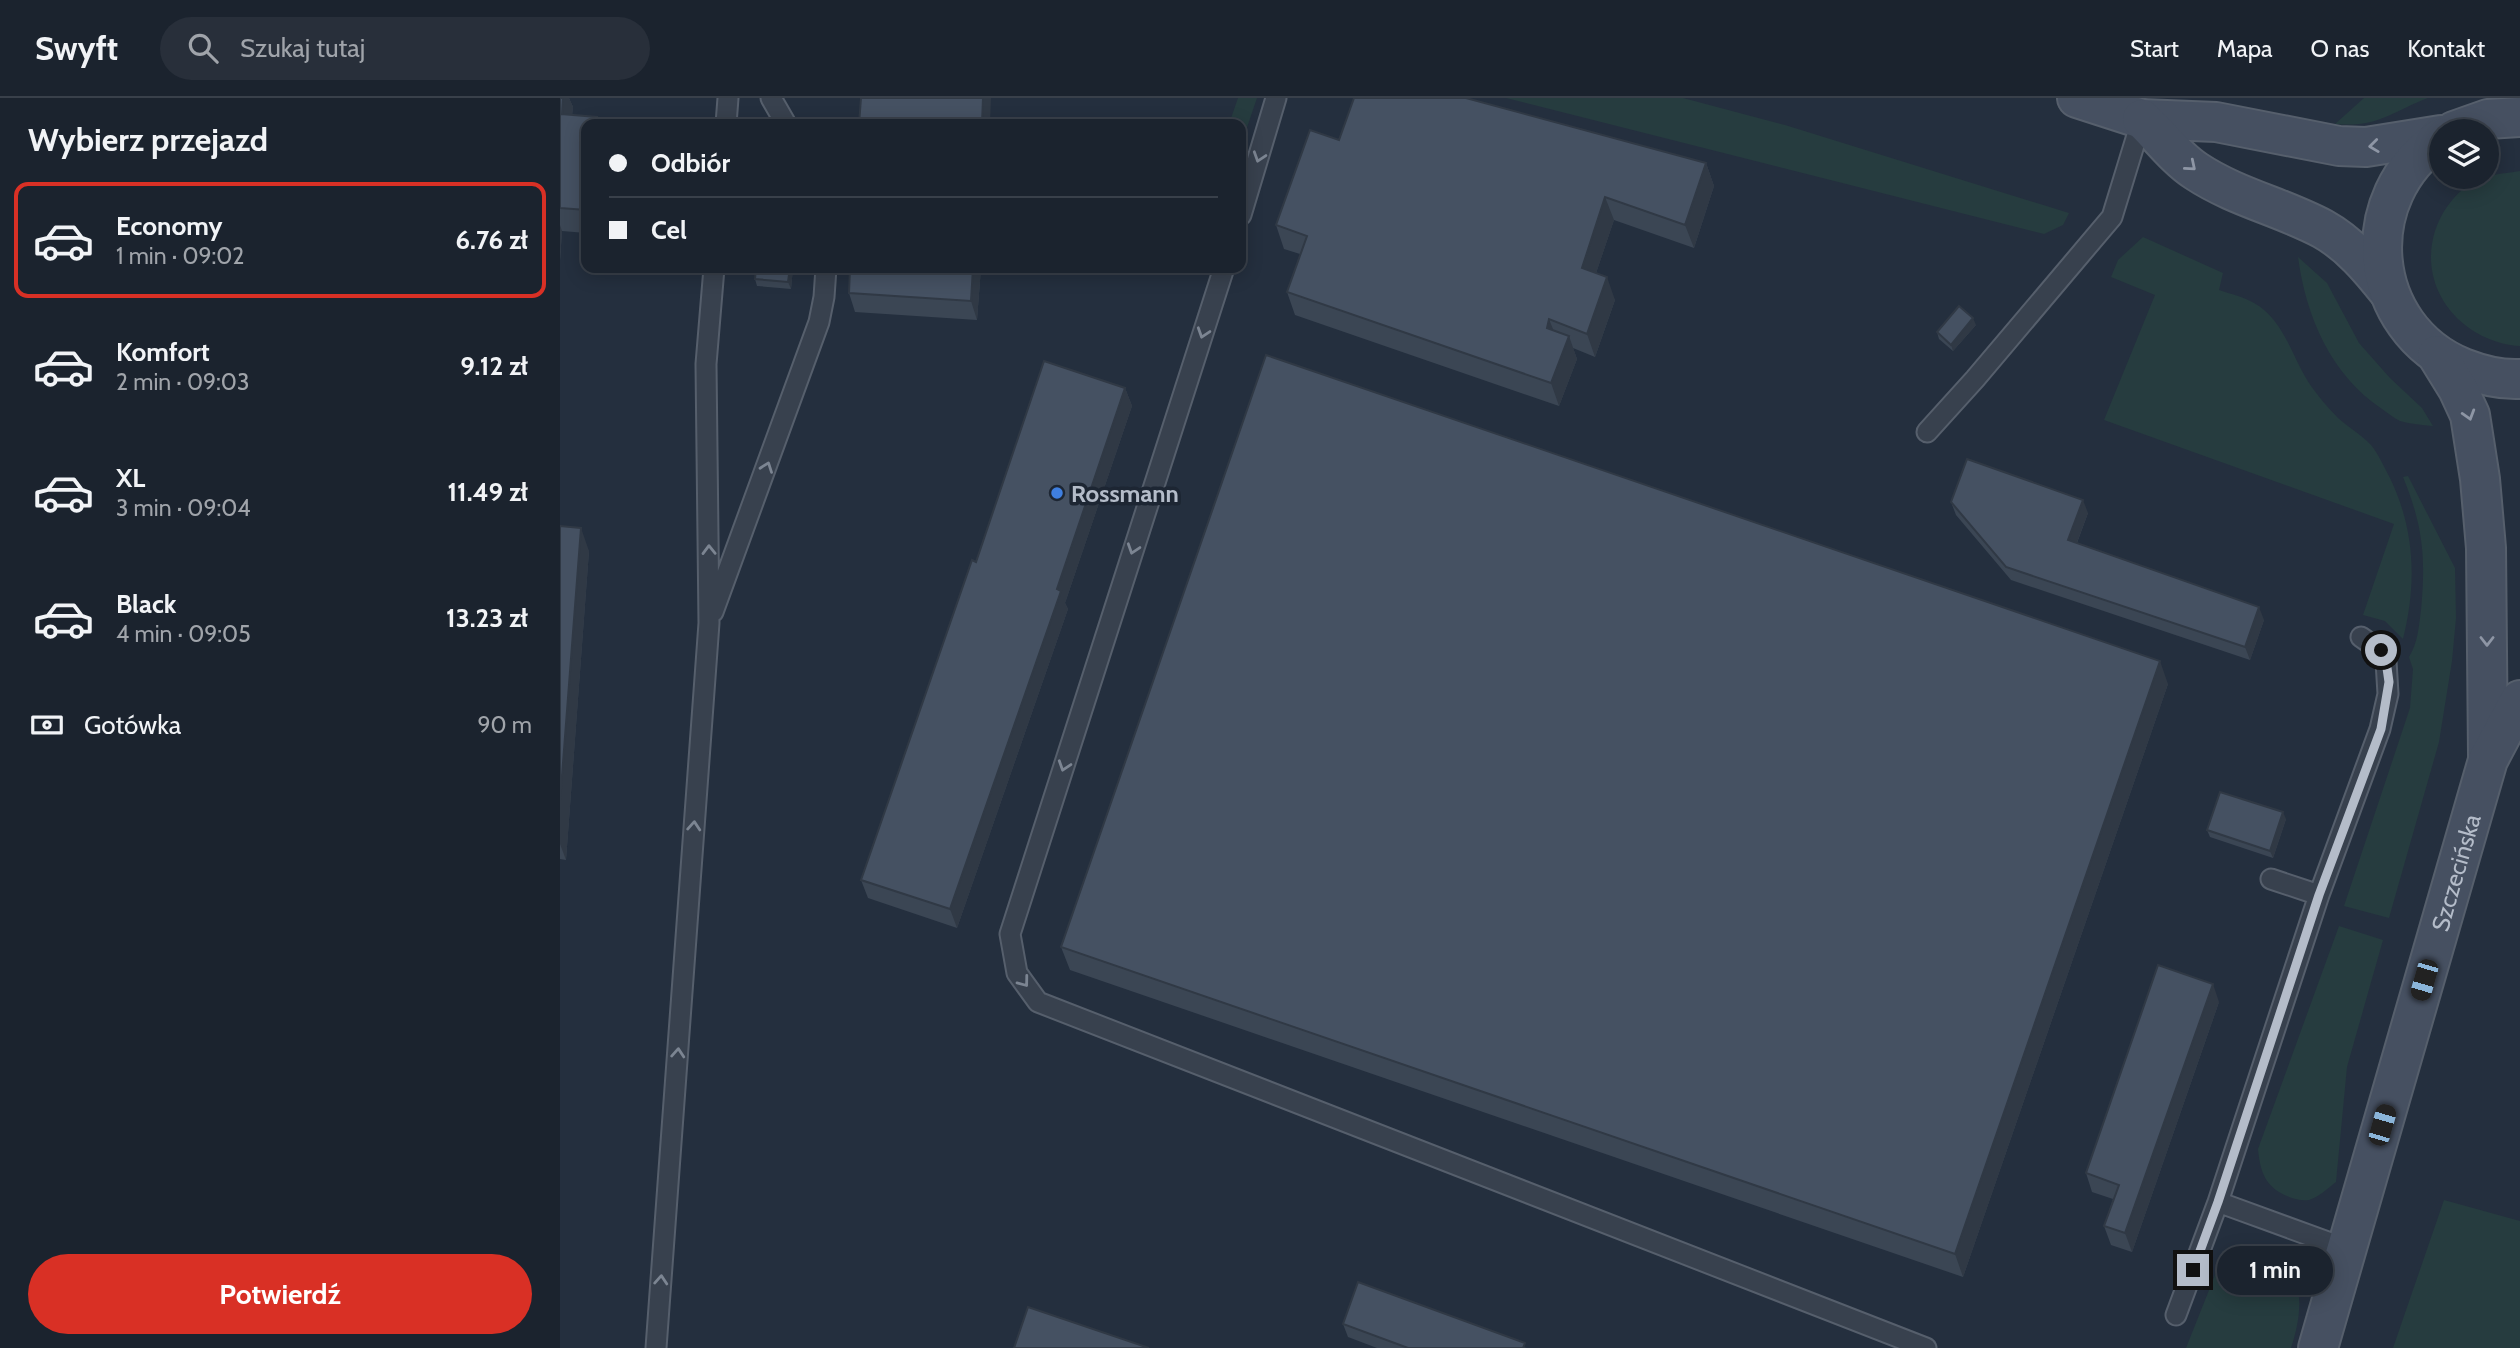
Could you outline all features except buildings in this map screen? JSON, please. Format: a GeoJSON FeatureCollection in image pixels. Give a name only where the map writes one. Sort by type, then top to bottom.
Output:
{"type":"FeatureCollection","features":[{"type":"Feature","properties":{"kind":"main road"},"geometry":{"type":"LineString","coordinates":[[2077,98],[2142,118],[2216,122],[2315,143],[2362,147],[2429,139]]}},
{"type":"Feature","properties":{"kind":"main road"},"geometry":{"type":"LineString","coordinates":[[2488,119],[2520,117]]}},
{"type":"Feature","properties":{"kind":"main road"},"geometry":{"type":"LineString","coordinates":[[2142,118],[2194,170],[2229,190],[2296,217],[2335,237],[2366,264],[2390,293],[2410,330],[2437,355],[2477,374],[2520,379]]}},
{"type":"Feature","properties":{"kind":"main road"},"geometry":{"type":"LineString","coordinates":[[2390,293],[2384,270],[2382,244],[2388,208],[2398,185],[2412,164],[2429,147]]}},
{"type":"Feature","properties":{"kind":"main road","name":"Szczecińska"},"geometry":{"type":"LineString","coordinates":[[2437,355],[2470,415],[2480,479],[2486,548],[2488,760]]}},
{"type":"Feature","properties":{"kind":"main road","name":"Szczecińska"},"geometry":{"type":"LineString","coordinates":[[2318,1348],[2488,760],[2520,700]]}},
{"type":"Feature","properties":{"kind":"lane"},"geometry":{"type":"LineString","coordinates":[[726,119],[728,98]]}},
{"type":"Feature","properties":{"kind":"lane"},"geometry":{"type":"LineString","coordinates":[[771,98],[783,119]]}},
{"type":"Feature","properties":{"kind":"lane"},"geometry":{"type":"LineString","coordinates":[[1246,198],[1276,98]]}},
{"type":"Feature","properties":{"kind":"lane"},"geometry":{"type":"LineString","coordinates":[[1927,432],[2112,217],[2142,118]]}},
{"type":"Feature","properties":{"kind":"lane"},"geometry":{"type":"LineString","coordinates":[[656,1348],[709,623],[706,364],[714,273]]}},
{"type":"Feature","properties":{"kind":"lane"},"geometry":{"type":"LineString","coordinates":[[709,623],[819,322],[826,273]]}},
{"type":"Feature","properties":{"kind":"lane"},"geometry":{"type":"LineString","coordinates":[[1222,273],[1010,934],[1017,973],[1038,1002],[1926,1348]]}},
{"type":"Feature","properties":{"kind":"lane"},"geometry":{"type":"LineString","coordinates":[[2176,1315],[2218,1202],[2319,895],[2381,729],[2389,682],[2386,661],[2381,650],[2361,637]]}},
{"type":"Feature","properties":{"kind":"lane"},"geometry":{"type":"LineString","coordinates":[[2271,880],[2319,895]]}},
{"type":"Feature","properties":{"kind":"lane"},"geometry":{"type":"LineString","coordinates":[[2218,1202],[2347,1249]]}},
{"type":"Feature","properties":{"kind":"green space"},"geometry":{"type":"Polygon","coordinates":[[[1238,98],[1257,98],[1246,130],[1246,119],[1231,119],[1238,98]]]}},
{"type":"Feature","properties":{"kind":"green space"},"geometry":{"type":"Polygon","coordinates":[[[1506,98],[1683,98],[1785,125],[2069,213],[2063,225],[2044,234],[1506,98]]]}},
{"type":"Feature","properties":{"kind":"green space"},"geometry":{"type":"Polygon","coordinates":[[[2364,98],[2428,98],[2374,121],[2350,125],[2335,124],[2364,98]]]}},
{"type":"Feature","properties":{"kind":"green space"},"geometry":{"type":"Polygon","coordinates":[[[2520,171],[2520,346],[2499,342],[2463,323],[2449,309],[2439,292],[2433,273],[2431,252],[2435,231],[2448,205],[2463,189],[2499,189],[2499,174],[2520,171]]]}},
{"type":"Feature","properties":{"kind":"green space"},"geometry":{"type":"Polygon","coordinates":[[[2143,237],[2223,273],[2219,290],[2246,299],[2265,310],[2281,330],[2317,394],[2338,418],[2371,445],[2390,478],[2405,517],[2409,537],[2412,577],[2403,639],[2385,621],[2363,615],[2394,524],[2104,420],[2155,295],[2111,277],[2118,260],[2143,237]]]}},
{"type":"Feature","properties":{"kind":"green space"},"geometry":{"type":"Polygon","coordinates":[[[2298,257],[2327,283],[2359,343],[2422,408],[2433,426],[2398,420],[2364,395],[2348,379],[2324,343],[2315,322],[2307,301],[2298,257]]]}},
{"type":"Feature","properties":{"kind":"green space"},"geometry":{"type":"Polygon","coordinates":[[[2408,476],[2455,568],[2456,618],[2439,742],[2389,918],[2344,906],[2410,708],[2413,669],[2409,657],[2419,628],[2423,558],[2419,527],[2403,477],[2408,476]]]}},
{"type":"Feature","properties":{"kind":"green space"},"geometry":{"type":"Polygon","coordinates":[[[2339,926],[2383,940],[2347,1067],[2336,1182],[2313,1199],[2301,1200],[2273,1188],[2262,1171],[2258,1149],[2339,926]]]}},
{"type":"Feature","properties":{"kind":"green space"},"geometry":{"type":"Polygon","coordinates":[[[2444,1200],[2520,1221],[2520,1348],[2393,1348],[2444,1200]]]}},
{"type":"Feature","properties":{"kind":"green space"},"geometry":{"type":"Polygon","coordinates":[[[2252,1244],[2284,1252],[2295,1276],[2299,1310],[2291,1348],[2186,1348],[2219,1265],[2229,1252],[2252,1244]]]}},
{"type":"Feature","properties":{"kind":"place","name":"Rossmann"},"geometry":{"type":"Point","coordinates":[1057,493]}},
{"type":"Feature","properties":{"kind":"route"},"geometry":{"type":"LineString","coordinates":[[2193,1270],[2319,895],[2381,729],[2389,682],[2386,661],[2381,650]]}}]}
